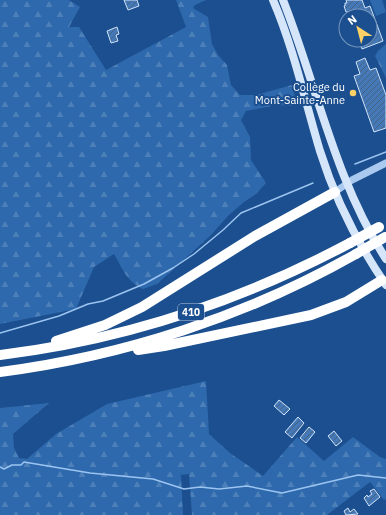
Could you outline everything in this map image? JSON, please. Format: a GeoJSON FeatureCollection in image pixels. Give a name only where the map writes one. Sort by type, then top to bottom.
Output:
{"type":"FeatureCollection","features":[{"type":"Feature","properties":{"kind":"highway"},"geometry":{"type":"LineString","coordinates":[[22,352],[93,329],[137,310],[255,236],[335,192]]}},
{"type":"Feature","properties":{"kind":"highway","name":"410"},"geometry":{"type":"LineString","coordinates":[[0,355],[58,346],[112,335],[192,311],[271,281],[350,243],[382,225]]}},
{"type":"Feature","properties":{"kind":"highway","name":"410"},"geometry":{"type":"LineString","coordinates":[[0,372],[54,364],[92,356],[158,338],[220,318],[283,291],[356,254],[385,237]]}},
{"type":"Feature","properties":{"kind":"highway"},"geometry":{"type":"LineString","coordinates":[[92,356],[164,346],[311,315],[346,302],[385,280]]}},
{"type":"Feature","properties":{"kind":"main road"},"geometry":{"type":"LineString","coordinates":[[273,0],[302,84],[320,151],[335,192],[356,236],[385,280]]}},
{"type":"Feature","properties":{"kind":"main road"},"geometry":{"type":"LineString","coordinates":[[283,0],[348,184],[360,213],[386,259]]}},
{"type":"Feature","properties":{"kind":"street"},"geometry":{"type":"LineString","coordinates":[[335,192],[386,163]]}},
{"type":"Feature","properties":{"kind":"green space"},"geometry":{"type":"Polygon","coordinates":[[[0,0],[69,0],[80,7],[69,27],[79,27],[106,70],[186,27],[176,0],[206,0],[195,5],[193,8],[208,17],[212,44],[218,55],[227,65],[231,85],[240,95],[256,95],[292,85],[297,106],[276,105],[246,111],[241,120],[250,137],[251,160],[266,183],[256,194],[228,216],[210,236],[157,284],[143,289],[137,286],[126,274],[114,254],[94,267],[76,309],[0,324],[0,0]]]}},
{"type":"Feature","properties":{"kind":"green space"},"geometry":{"type":"Polygon","coordinates":[[[370,0],[382,0],[386,12],[378,15],[378,8],[373,8],[370,0]]]}},
{"type":"Feature","properties":{"kind":"green space"},"geometry":{"type":"Polygon","coordinates":[[[386,44],[386,78],[375,56],[386,44]]]}},
{"type":"Feature","properties":{"kind":"green space"},"geometry":{"type":"Polygon","coordinates":[[[206,381],[209,434],[230,453],[263,476],[297,437],[324,461],[353,437],[380,457],[386,459],[386,499],[384,500],[370,482],[327,515],[192,515],[189,474],[181,475],[183,515],[0,515],[0,408],[49,403],[13,434],[14,448],[19,458],[27,459],[56,434],[107,404],[206,381]]]}},
{"type":"Feature","properties":{"kind":"building"},"geometry":{"type":"Polygon","coordinates":[[[124,0],[137,0],[139,6],[128,10],[124,0]]]}},
{"type":"Feature","properties":{"kind":"building"},"geometry":{"type":"Polygon","coordinates":[[[346,0],[362,0],[365,8],[345,8],[345,3],[347,3],[346,0]]]}},
{"type":"Feature","properties":{"kind":"building"},"geometry":{"type":"Polygon","coordinates":[[[117,27],[119,34],[116,35],[118,41],[111,43],[107,31],[117,27]]]}},
{"type":"Feature","properties":{"kind":"building"},"geometry":{"type":"Polygon","coordinates":[[[378,28],[383,41],[378,43],[378,28]]]}},
{"type":"Feature","properties":{"kind":"building"},"geometry":{"type":"Polygon","coordinates":[[[365,58],[370,70],[376,68],[386,95],[386,128],[374,132],[354,76],[360,74],[356,62],[365,58]]]}},
{"type":"Feature","properties":{"kind":"building"},"geometry":{"type":"Polygon","coordinates":[[[279,400],[290,409],[284,415],[274,406],[279,400]]]}},
{"type":"Feature","properties":{"kind":"building"},"geometry":{"type":"Polygon","coordinates":[[[298,417],[304,423],[292,438],[285,432],[298,417]]]}},
{"type":"Feature","properties":{"kind":"building"},"geometry":{"type":"Polygon","coordinates":[[[309,427],[315,432],[306,443],[300,438],[309,427]]]}},
{"type":"Feature","properties":{"kind":"building"},"geometry":{"type":"Polygon","coordinates":[[[334,431],[342,441],[336,446],[328,436],[334,431]]]}},
{"type":"Feature","properties":{"kind":"building"},"geometry":{"type":"Polygon","coordinates":[[[374,489],[380,497],[369,506],[364,498],[367,495],[368,497],[372,494],[370,491],[374,489]]]}},
{"type":"Feature","properties":{"kind":"building"},"geometry":{"type":"Polygon","coordinates":[[[348,508],[350,512],[354,509],[358,514],[346,515],[344,511],[348,508]]]}},
{"type":"Feature","properties":{"kind":"waterway"},"geometry":{"type":"LineString","coordinates":[[355,164],[386,152]]}},
{"type":"Feature","properties":{"kind":"waterway"},"geometry":{"type":"LineString","coordinates":[[0,333],[59,316],[88,304],[103,301],[144,284],[173,268],[194,254],[241,213],[313,183]]}},
{"type":"Feature","properties":{"kind":"waterway"},"geometry":{"type":"LineString","coordinates":[[0,467],[4,469],[12,465],[21,465],[24,462],[90,473],[153,479],[184,489],[200,487],[219,489],[247,486],[282,493],[358,475],[386,478]]}},
{"type":"Feature","properties":{"kind":"place","name":"Collège du Mont-Sainte-Anne"},"geometry":{"type":"Point","coordinates":[353,93]}}]}
